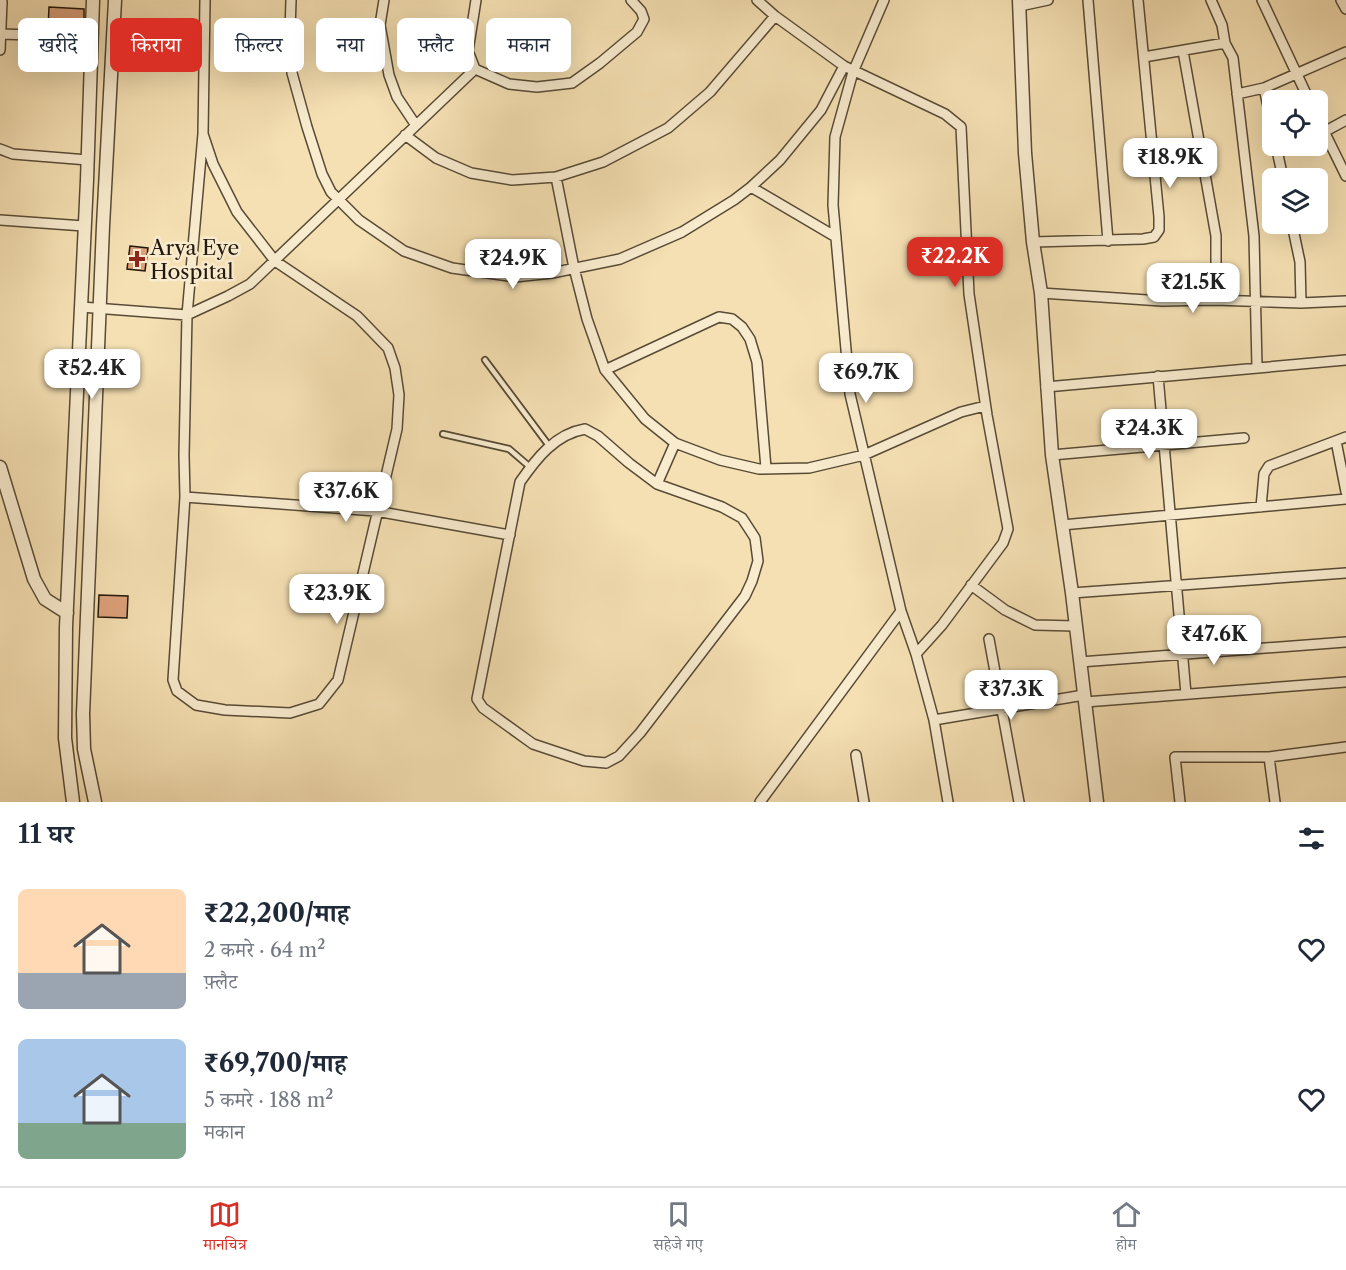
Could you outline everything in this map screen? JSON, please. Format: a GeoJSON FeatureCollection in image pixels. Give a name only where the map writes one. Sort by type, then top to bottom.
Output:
{"type":"FeatureCollection","features":[{"type":"Feature","properties":{"kind":"street"},"geometry":{"type":"LineString","coordinates":[[93,0],[93,18]]}},
{"type":"Feature","properties":{"kind":"street"},"geometry":{"type":"LineString","coordinates":[[95,802],[84,749],[83,714],[115,0]]}},
{"type":"Feature","properties":{"kind":"street"},"geometry":{"type":"LineString","coordinates":[[203,134],[213,164],[237,212],[275,261],[357,316],[388,348],[395,368],[399,395],[397,429],[338,680],[320,704],[290,713],[225,710],[196,705],[177,691],[173,680],[185,496],[183,455],[187,315],[203,134],[205,0]]}},
{"type":"Feature","properties":{"kind":"street"},"geometry":{"type":"LineString","coordinates":[[291,0],[292,73],[322,174],[331,192],[359,220],[404,250],[452,268],[515,277],[620,259],[682,232],[751,187],[780,160],[821,110],[844,66]]}},
{"type":"Feature","properties":{"kind":"street"},"geometry":{"type":"LineString","coordinates":[[384,0],[380,25],[389,75],[397,97],[415,124]]}},
{"type":"Feature","properties":{"kind":"street"},"geometry":{"type":"LineString","coordinates":[[476,0],[468,51],[475,69],[509,84],[537,87],[572,83],[637,32],[644,19],[632,0]]}},
{"type":"Feature","properties":{"kind":"street"},"geometry":{"type":"LineString","coordinates":[[757,0],[775,16],[853,72],[945,114],[961,127],[969,294],[985,406],[1008,529],[1003,543],[942,625],[916,654]]}},
{"type":"Feature","properties":{"kind":"street"},"geometry":{"type":"LineString","coordinates":[[884,0],[853,72],[835,137],[833,205],[850,394],[901,611],[916,654],[934,720],[948,802]]}},
{"type":"Feature","properties":{"kind":"street"},"geometry":{"type":"LineString","coordinates":[[1048,0],[1019,3],[1025,153],[1033,242],[1041,293],[1052,455],[1072,593],[1097,802]]}},
{"type":"Feature","properties":{"kind":"street"},"geometry":{"type":"LineString","coordinates":[[1088,0],[1108,241]]}},
{"type":"Feature","properties":{"kind":"street"},"geometry":{"type":"LineString","coordinates":[[1033,242],[1143,239],[1154,237],[1159,230],[1138,0]]}},
{"type":"Feature","properties":{"kind":"street"},"geometry":{"type":"LineString","coordinates":[[1211,0],[1222,25],[1225,43],[1233,58],[1254,236],[1257,367]]}},
{"type":"Feature","properties":{"kind":"street"},"geometry":{"type":"LineString","coordinates":[[1262,0],[1305,90]]}},
{"type":"Feature","properties":{"kind":"street"},"geometry":{"type":"LineString","coordinates":[[1341,0],[1346,9]]}},
{"type":"Feature","properties":{"kind":"street"},"geometry":{"type":"LineString","coordinates":[[0,50],[2,2]]}},
{"type":"Feature","properties":{"kind":"street"},"geometry":{"type":"LineString","coordinates":[[405,135],[436,158],[471,173],[512,180],[556,177],[603,162],[668,128],[710,92],[775,16]]}},
{"type":"Feature","properties":{"kind":"street"},"geometry":{"type":"LineString","coordinates":[[1,34],[18,35]]}},
{"type":"Feature","properties":{"kind":"street"},"geometry":{"type":"LineString","coordinates":[[1144,57],[1225,43]]}},
{"type":"Feature","properties":{"kind":"street"},"geometry":{"type":"LineString","coordinates":[[1183,51],[1216,236],[1216,300]]}},
{"type":"Feature","properties":{"kind":"street"},"geometry":{"type":"LineString","coordinates":[[1237,94],[1264,88],[1346,52]]}},
{"type":"Feature","properties":{"kind":"street"},"geometry":{"type":"LineString","coordinates":[[81,307],[187,315],[250,284],[475,69]]}},
{"type":"Feature","properties":{"kind":"street"},"geometry":{"type":"LineString","coordinates":[[73,802],[64,738],[67,613],[91,72]]}},
{"type":"Feature","properties":{"kind":"street"},"geometry":{"type":"LineString","coordinates":[[1328,130],[1346,120]]}},
{"type":"Feature","properties":{"kind":"street"},"geometry":{"type":"LineString","coordinates":[[1328,140],[1346,176]]}},
{"type":"Feature","properties":{"kind":"street"},"geometry":{"type":"LineString","coordinates":[[0,149],[13,154],[87,160]]}},
{"type":"Feature","properties":{"kind":"street"},"geometry":{"type":"LineString","coordinates":[[556,177],[574,268],[587,319],[605,370],[645,419],[675,443],[720,460],[766,468],[808,468],[864,455],[961,412],[985,406]]}},
{"type":"Feature","properties":{"kind":"street"},"geometry":{"type":"LineString","coordinates":[[751,187],[836,237]]}},
{"type":"Feature","properties":{"kind":"street"},"geometry":{"type":"LineString","coordinates":[[0,220],[84,226]]}},
{"type":"Feature","properties":{"kind":"street"},"geometry":{"type":"LineString","coordinates":[[1294,234],[1300,262],[1301,303]]}},
{"type":"Feature","properties":{"kind":"street"},"geometry":{"type":"LineString","coordinates":[[1041,293],[1162,301],[1346,302]]}},
{"type":"Feature","properties":{"kind":"street"},"geometry":{"type":"LineString","coordinates":[[605,370],[719,317],[732,319],[742,327],[750,339],[757,362],[766,468]]}},
{"type":"Feature","properties":{"kind":"street"},"geometry":{"type":"LineString","coordinates":[[1046,387],[1346,360]]}},
{"type":"Feature","properties":{"kind":"street"},"geometry":{"type":"LineString","coordinates":[[1158,376],[1186,694]]}},
{"type":"Feature","properties":{"kind":"street"},"geometry":{"type":"LineString","coordinates":[[585,429],[598,436],[657,484],[722,507],[742,518],[755,538],[758,561],[745,596],[640,733],[619,756],[606,763],[584,761],[533,744],[490,714],[477,699],[520,482],[530,467],[550,447],[571,432],[585,429]]}},
{"type":"Feature","properties":{"kind":"street"},"geometry":{"type":"LineString","coordinates":[[1261,507],[1263,474],[1269,466],[1346,437]]}},
{"type":"Feature","properties":{"kind":"street"},"geometry":{"type":"LineString","coordinates":[[1052,455],[1244,438]]}},
{"type":"Feature","properties":{"kind":"street"},"geometry":{"type":"LineString","coordinates":[[1336,441],[1346,492]]}},
{"type":"Feature","properties":{"kind":"street"},"geometry":{"type":"LineString","coordinates":[[657,484],[675,443]]}},
{"type":"Feature","properties":{"kind":"street"},"geometry":{"type":"LineString","coordinates":[[0,468],[34,579],[45,599],[67,613]]}},
{"type":"Feature","properties":{"kind":"street"},"geometry":{"type":"LineString","coordinates":[[185,496],[376,511],[510,534]]}},
{"type":"Feature","properties":{"kind":"street"},"geometry":{"type":"LineString","coordinates":[[1062,525],[1346,499]]}},
{"type":"Feature","properties":{"kind":"street"},"geometry":{"type":"LineString","coordinates":[[1072,593],[1346,573]]}},
{"type":"Feature","properties":{"kind":"street"},"geometry":{"type":"LineString","coordinates":[[971,585],[1005,610],[1035,625],[1076,626]]}},
{"type":"Feature","properties":{"kind":"street"},"geometry":{"type":"LineString","coordinates":[[760,802],[901,611]]}},
{"type":"Feature","properties":{"kind":"street"},"geometry":{"type":"LineString","coordinates":[[989,639],[1019,802]]}},
{"type":"Feature","properties":{"kind":"street"},"geometry":{"type":"LineString","coordinates":[[1080,662],[1346,642]]}},
{"type":"Feature","properties":{"kind":"street"},"geometry":{"type":"LineString","coordinates":[[934,720],[1084,698],[1186,694],[1346,682]]}},
{"type":"Feature","properties":{"kind":"street"},"geometry":{"type":"LineString","coordinates":[[1180,802],[1176,757],[1269,757],[1346,747]]}},
{"type":"Feature","properties":{"kind":"street"},"geometry":{"type":"LineString","coordinates":[[856,755],[864,802]]}},
{"type":"Feature","properties":{"kind":"street"},"geometry":{"type":"LineString","coordinates":[[1269,757],[1275,802]]}},
{"type":"Feature","properties":{"kind":"lane"},"geometry":{"type":"LineString","coordinates":[[485,360],[550,447]]}},
{"type":"Feature","properties":{"kind":"lane"},"geometry":{"type":"LineString","coordinates":[[443,434],[509,449],[530,467]]}},
{"type":"Feature","properties":{"kind":"building"},"geometry":{"type":"Polygon","coordinates":[[[49,7],[84,9],[84,18],[48,18],[49,7]]]}},
{"type":"Feature","properties":{"kind":"building"},"geometry":{"type":"Polygon","coordinates":[[[130,246],[148,248],[145,271],[127,269],[130,246]]]}},
{"type":"Feature","properties":{"kind":"building"},"geometry":{"type":"Polygon","coordinates":[[[99,595],[128,596],[127,618],[98,617],[99,595]]]}},
{"type":"Feature","properties":{"kind":"place","name":"Arya Eye Hospital"},"geometry":{"type":"Point","coordinates":[137,259]}}]}
